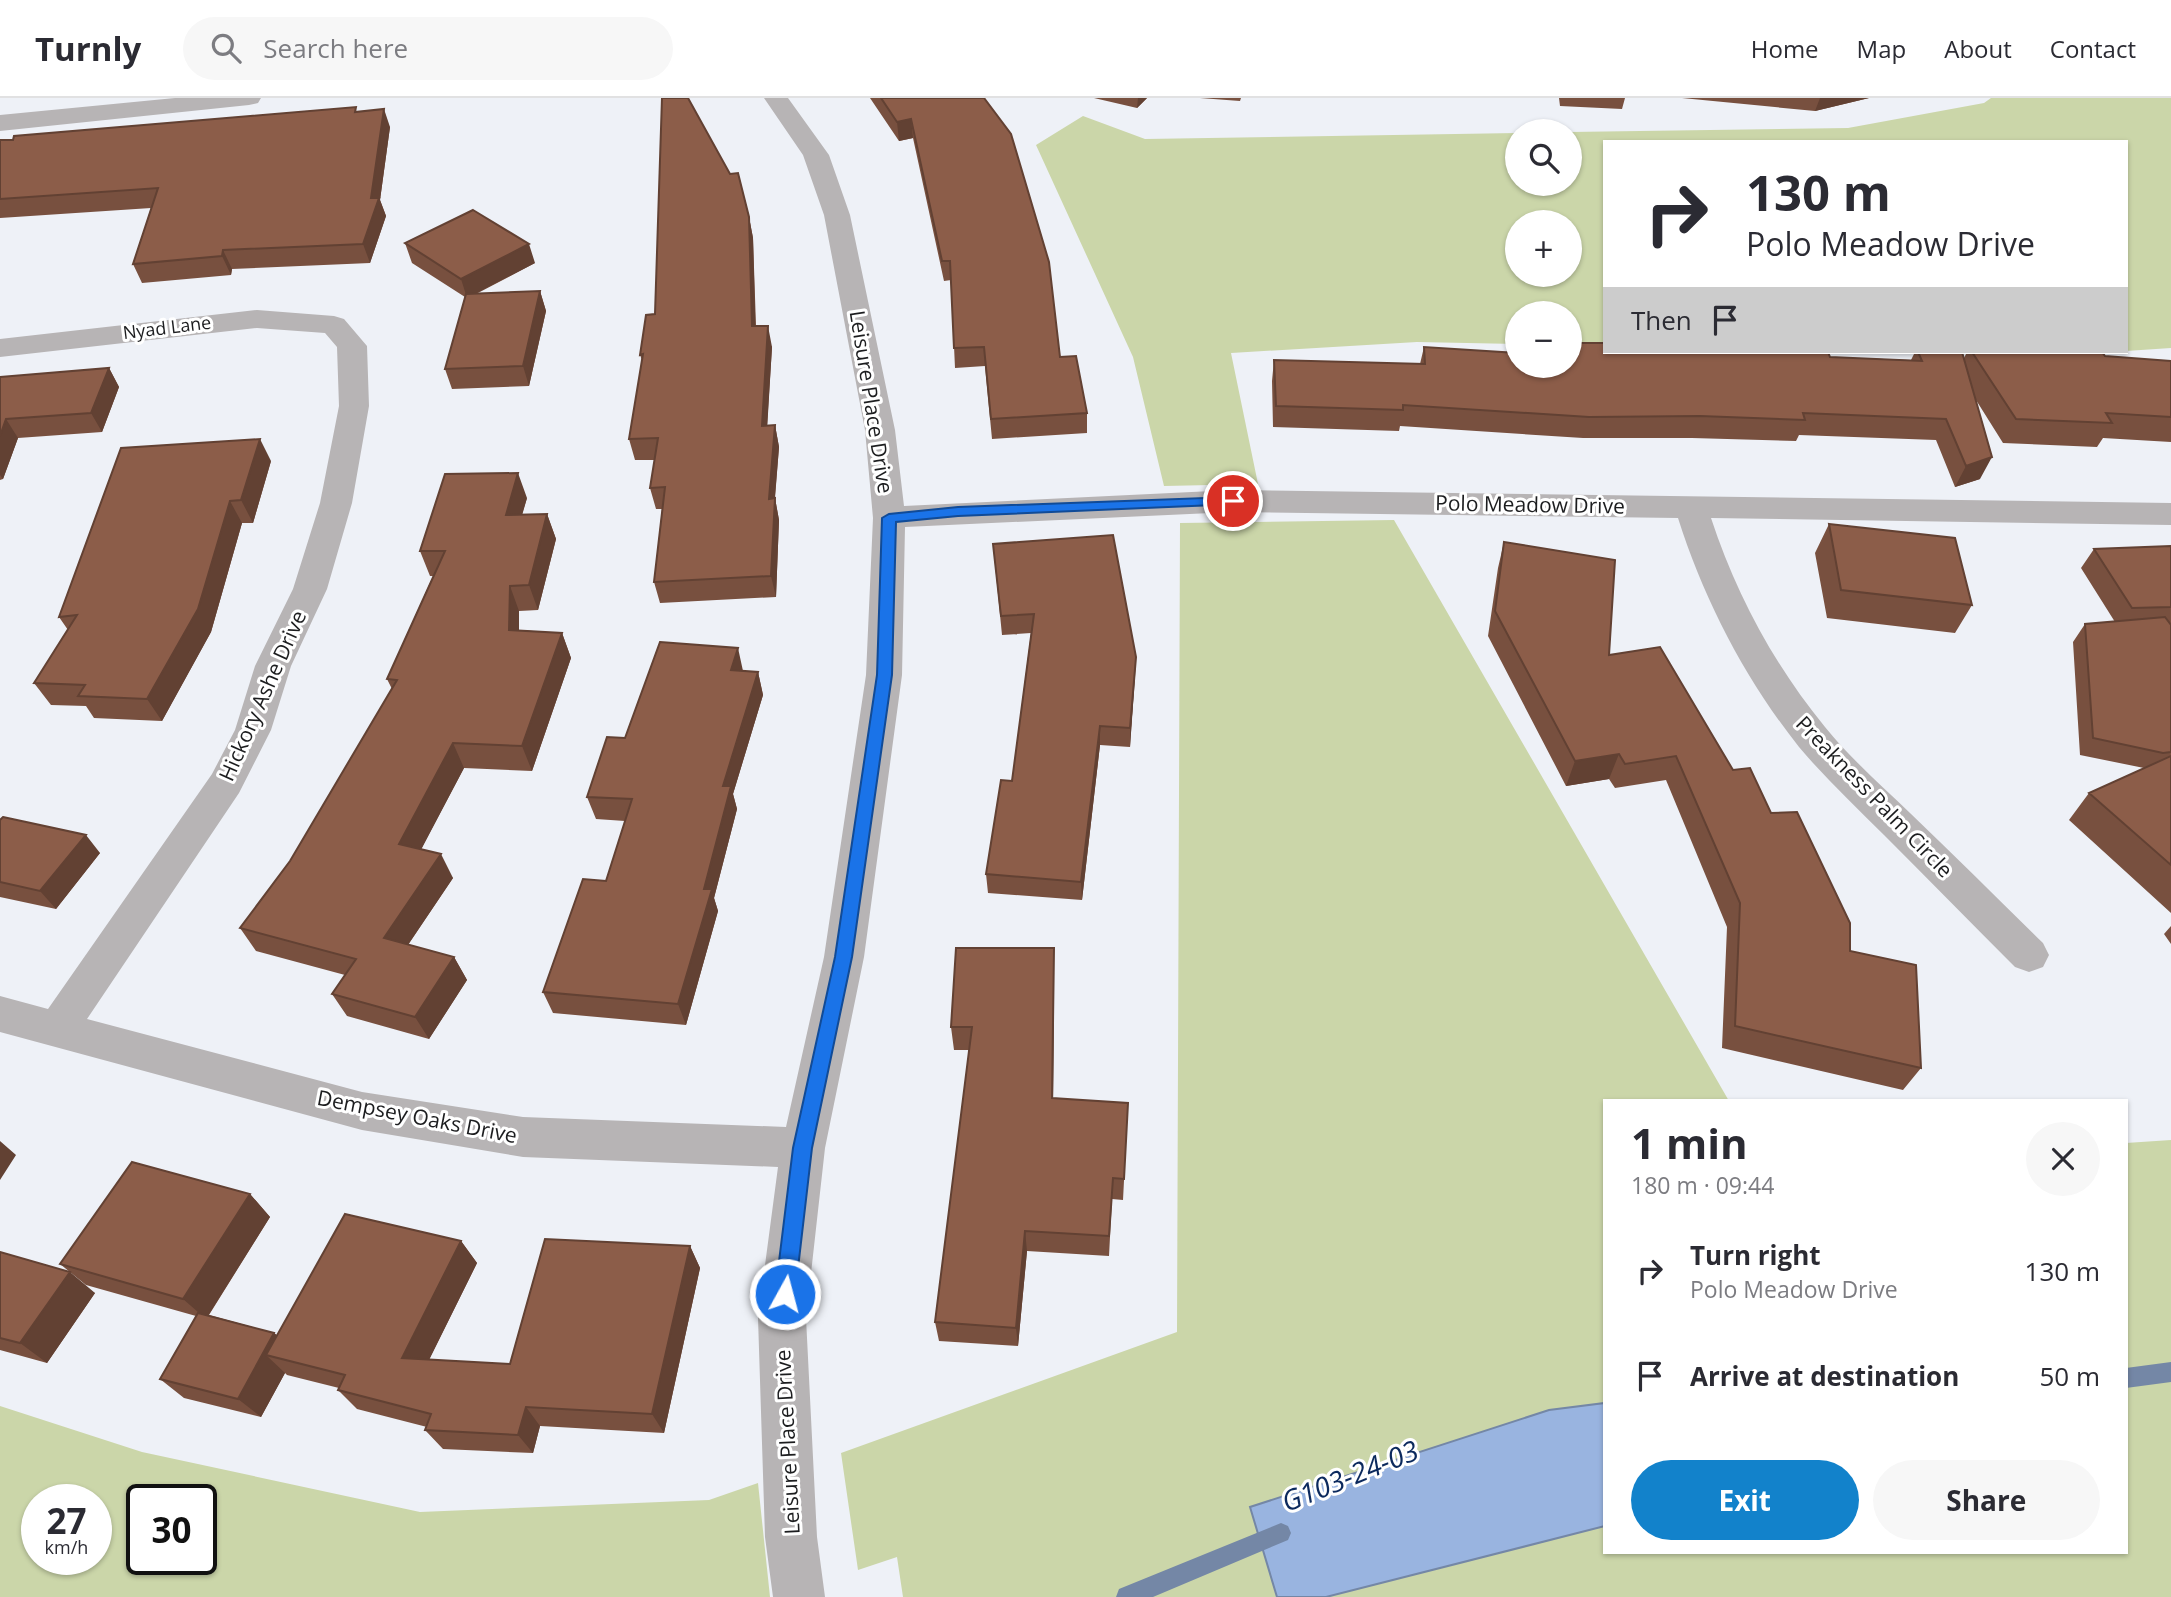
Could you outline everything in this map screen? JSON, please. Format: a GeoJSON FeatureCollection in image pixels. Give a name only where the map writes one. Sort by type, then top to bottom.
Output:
{"type":"FeatureCollection","features":[{"type":"Feature","properties":{"kind":"street"},"geometry":{"type":"LineString","coordinates":[[0,123],[249,98]]}},
{"type":"Feature","properties":{"kind":"street","name":"Leisure Place Drive"},"geometry":{"type":"LineString","coordinates":[[776,98],[816,155],[837,215],[880,430],[889,518],[884,675],[844,957],[803,1148],[782,1318],[792,1537],[798,1592]]}},
{"type":"Feature","properties":{"kind":"street","name":"Nyad Lane"},"geometry":{"type":"LineString","coordinates":[[0,348],[257,319],[334,325]]}},
{"type":"Feature","properties":{"kind":"street","name":"Hickory Ashe Drive"},"geometry":{"type":"LineString","coordinates":[[58,1028],[226,783],[253,730],[273,666],[310,589],[336,503],[354,406],[352,346],[334,325]]}},
{"type":"Feature","properties":{"kind":"street","name":"Polo Meadow Drive"},"geometry":{"type":"LineString","coordinates":[[889,518],[958,512],[1233,501],[2171,514]]}},
{"type":"Feature","properties":{"kind":"street","name":"Preakness Palm Circle"},"geometry":{"type":"LineString","coordinates":[[1691,507],[1702,544],[1732,615],[1768,676],[1804,726],[1859,787],[2029,955]]}},
{"type":"Feature","properties":{"kind":"street","name":"Dempsey Oaks Drive"},"geometry":{"type":"LineString","coordinates":[[0,1014],[362,1111],[523,1138],[803,1148]]}},
{"type":"Feature","properties":{"kind":"green space"},"geometry":{"type":"Polygon","coordinates":[[[1991,98],[2171,98],[2171,348],[2128,351],[2128,140],[1603,140],[1603,347],[1582,346],[1582,301],[1505,301],[1505,344],[1417,342],[1231,353],[1258,484],[1164,486],[1133,357],[1036,145],[1083,116],[1145,139],[1505,133],[1505,196],[1582,196],[1582,132],[1848,128],[1984,103],[1991,98]]]}},
{"type":"Feature","properties":{"kind":"green space"},"geometry":{"type":"Polygon","coordinates":[[[1394,520],[1728,1099],[1603,1099],[1603,1554],[2128,1554],[2128,1143],[2171,1140],[2171,1597],[903,1597],[897,1557],[858,1570],[841,1453],[1177,1332],[1180,523],[1394,520]]]}},
{"type":"Feature","properties":{"kind":"green space"},"geometry":{"type":"Polygon","coordinates":[[[0,1406],[142,1452],[420,1512],[709,1500],[758,1483],[770,1597],[0,1597],[0,1406]]]}},
{"type":"Feature","properties":{"kind":"water"},"geometry":{"type":"Polygon","coordinates":[[[1603,1403],[1603,1527],[1326,1597],[1277,1597],[1250,1507],[1549,1410],[1603,1403]]]}},
{"type":"Feature","properties":{"kind":"building"},"geometry":{"type":"Polygon","coordinates":[[[662,98],[688,98],[730,174],[738,173],[749,217],[752,326],[768,326],[762,426],[775,425],[769,499],[775,498],[771,576],[654,582],[665,487],[650,488],[658,438],[629,439],[643,354],[640,355],[646,315],[655,314],[662,98]]]}},
{"type":"Feature","properties":{"kind":"building"},"geometry":{"type":"Polygon","coordinates":[[[881,98],[984,98],[1011,134],[1049,262],[1060,357],[1076,356],[1087,413],[991,419],[984,347],[954,348],[950,261],[942,261],[911,119],[897,122],[881,98]]]}},
{"type":"Feature","properties":{"kind":"building"},"geometry":{"type":"Polygon","coordinates":[[[356,107],[355,112],[384,109],[371,198],[379,198],[363,244],[223,250],[222,256],[133,264],[158,188],[0,199],[0,140],[13,140],[14,136],[356,107]]]}},
{"type":"Feature","properties":{"kind":"building"},"geometry":{"type":"Polygon","coordinates":[[[473,210],[529,244],[461,279],[405,243],[473,210]]]}},
{"type":"Feature","properties":{"kind":"building"},"geometry":{"type":"Polygon","coordinates":[[[540,291],[523,366],[445,369],[466,294],[540,291]]]}},
{"type":"Feature","properties":{"kind":"building"},"geometry":{"type":"Polygon","coordinates":[[[1582,343],[1603,343],[1603,354],[1829,354],[1830,357],[1922,361],[1919,354],[1963,354],[1992,457],[1966,466],[1946,419],[1803,413],[1805,420],[1700,416],[1589,417],[1403,405],[1403,410],[1276,406],[1274,360],[1425,364],[1424,347],[1505,352],[1505,378],[1582,378],[1582,343]]]}},
{"type":"Feature","properties":{"kind":"building"},"geometry":{"type":"Polygon","coordinates":[[[1973,354],[2104,354],[2171,361],[2171,417],[2106,413],[2112,423],[2016,419],[1973,354]]]}},
{"type":"Feature","properties":{"kind":"building"},"geometry":{"type":"Polygon","coordinates":[[[109,368],[91,413],[6,419],[0,436],[0,377],[109,368]]]}},
{"type":"Feature","properties":{"kind":"building"},"geometry":{"type":"Polygon","coordinates":[[[260,439],[241,500],[230,501],[198,609],[147,699],[78,696],[85,685],[34,683],[77,615],[59,617],[121,448],[260,439]]]}},
{"type":"Feature","properties":{"kind":"building"},"geometry":{"type":"Polygon","coordinates":[[[518,473],[506,515],[547,514],[529,585],[510,586],[509,630],[562,633],[522,746],[453,743],[399,844],[441,854],[384,938],[454,957],[415,1017],[332,994],[356,959],[240,928],[290,861],[397,680],[387,679],[445,551],[420,551],[445,474],[518,473]]]}},
{"type":"Feature","properties":{"kind":"building"},"geometry":{"type":"Polygon","coordinates":[[[1829,524],[1955,538],[1972,605],[1841,590],[1829,524]]]}},
{"type":"Feature","properties":{"kind":"building"},"geometry":{"type":"Polygon","coordinates":[[[1113,535],[1136,657],[1130,728],[1100,726],[1081,882],[986,874],[1001,780],[1012,781],[1034,614],[1001,616],[993,544],[1113,535]]]}},
{"type":"Feature","properties":{"kind":"building"},"geometry":{"type":"Polygon","coordinates":[[[1504,542],[1615,560],[1609,655],[1660,647],[1733,770],[1750,768],[1771,813],[1797,812],[1850,923],[1850,951],[1916,965],[1921,1068],[1735,1026],[1740,903],[1676,756],[1625,764],[1619,754],[1575,761],[1495,611],[1504,542]]]}},
{"type":"Feature","properties":{"kind":"building"},"geometry":{"type":"Polygon","coordinates":[[[2171,546],[2171,607],[2132,608],[2094,549],[2171,546]]]}},
{"type":"Feature","properties":{"kind":"building"},"geometry":{"type":"Polygon","coordinates":[[[2165,617],[2171,625],[2171,752],[2163,753],[2093,738],[2085,624],[2165,617]]]}},
{"type":"Feature","properties":{"kind":"building"},"geometry":{"type":"Polygon","coordinates":[[[660,642],[738,648],[731,670],[758,672],[723,786],[731,786],[704,889],[712,889],[678,1004],[543,992],[583,879],[606,881],[632,799],[587,797],[607,737],[625,738],[660,642]]]}},
{"type":"Feature","properties":{"kind":"building"},"geometry":{"type":"Polygon","coordinates":[[[2171,756],[2171,865],[2089,793],[2171,756]]]}},
{"type":"Feature","properties":{"kind":"building"},"geometry":{"type":"Polygon","coordinates":[[[3,817],[86,835],[40,891],[0,882],[0,820],[3,817]]]}},
{"type":"Feature","properties":{"kind":"building"},"geometry":{"type":"Polygon","coordinates":[[[956,948],[1054,948],[1052,1098],[1128,1103],[1124,1179],[1113,1178],[1109,1236],[1025,1231],[1016,1328],[935,1322],[972,1027],[951,1027],[956,948]]]}},
{"type":"Feature","properties":{"kind":"building"},"geometry":{"type":"Polygon","coordinates":[[[132,1162],[250,1194],[183,1299],[60,1264],[132,1162]]]}},
{"type":"Feature","properties":{"kind":"building"},"geometry":{"type":"Polygon","coordinates":[[[345,1214],[461,1241],[402,1358],[510,1364],[545,1239],[690,1246],[652,1414],[526,1407],[518,1435],[425,1430],[431,1414],[338,1390],[345,1375],[266,1355],[345,1214]]]}},
{"type":"Feature","properties":{"kind":"building"},"geometry":{"type":"Polygon","coordinates":[[[0,1252],[70,1272],[20,1343],[0,1338],[0,1252]]]}},
{"type":"Feature","properties":{"kind":"building"},"geometry":{"type":"Polygon","coordinates":[[[198,1313],[274,1333],[238,1399],[160,1379],[198,1313]]]}},
{"type":"Feature","properties":{"kind":"waterway","name":"G103-24-03"},"geometry":{"type":"LineString","coordinates":[[2128,1378],[2171,1372]]}},
{"type":"Feature","properties":{"kind":"waterway","name":"G103-24-03"},"geometry":{"type":"LineString","coordinates":[[1127,1597],[1281,1533]]}},
{"type":"Feature","properties":{"kind":"route"},"geometry":{"type":"LineString","coordinates":[[785,1294],[803,1148],[844,957],[884,675],[889,518],[958,512],[1233,501]]}}]}
